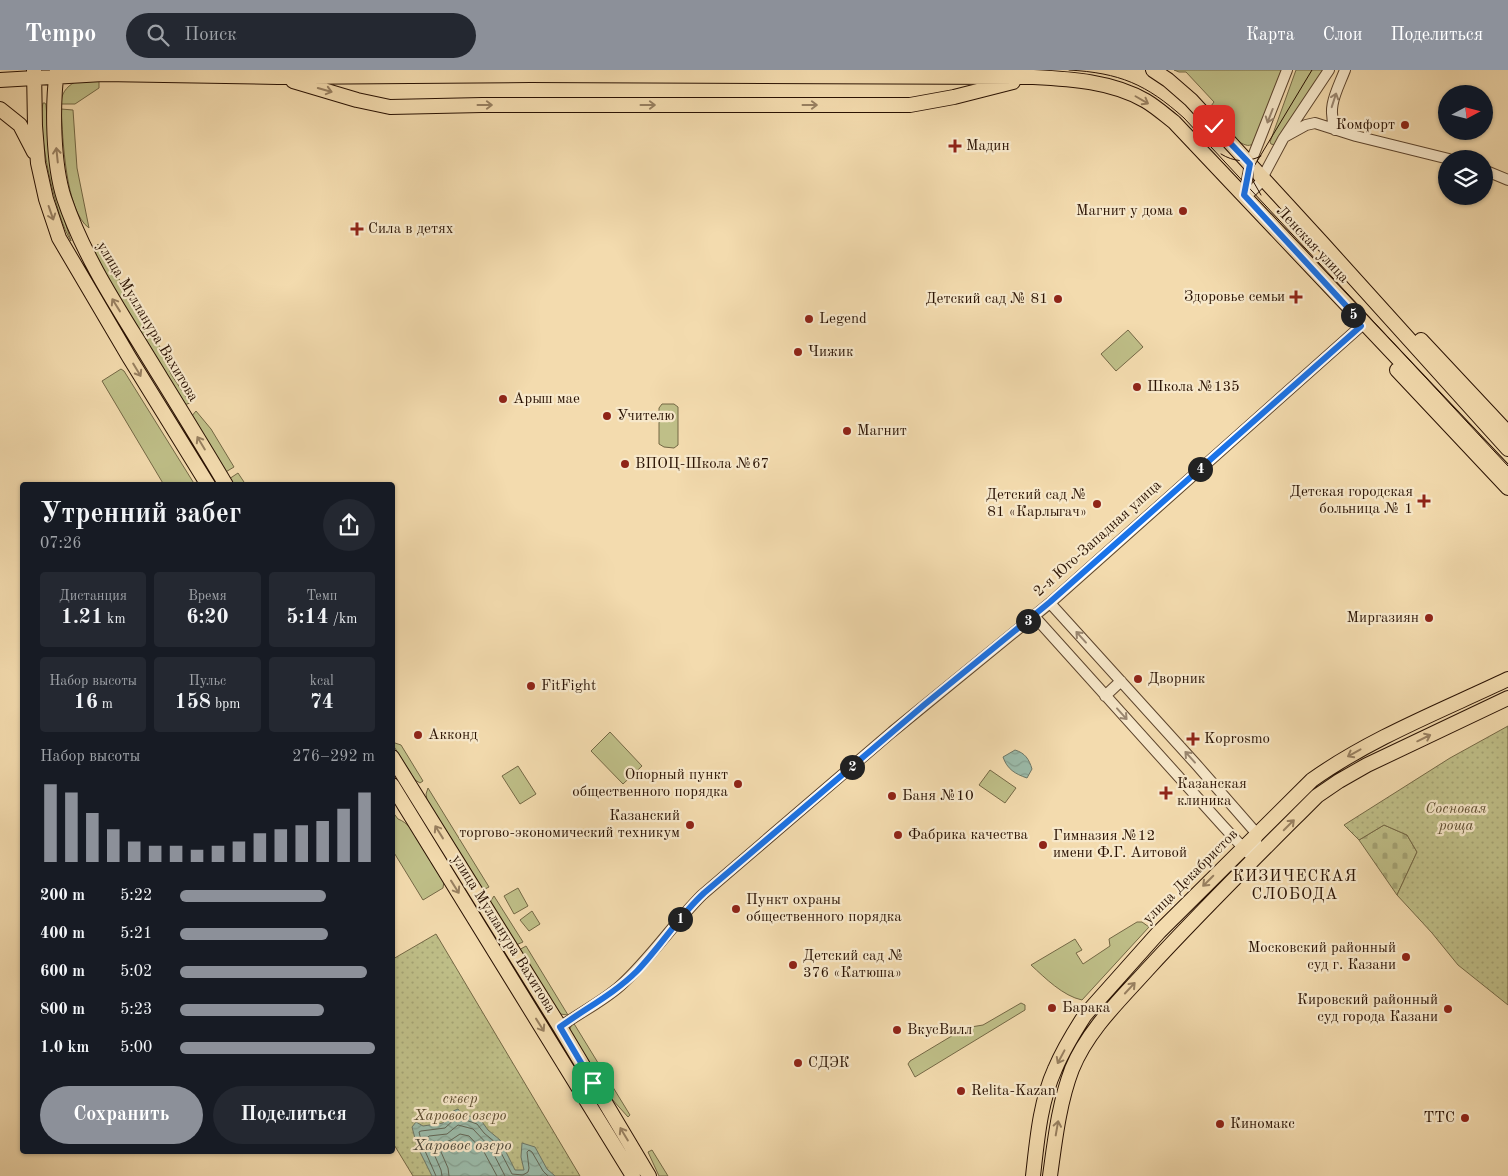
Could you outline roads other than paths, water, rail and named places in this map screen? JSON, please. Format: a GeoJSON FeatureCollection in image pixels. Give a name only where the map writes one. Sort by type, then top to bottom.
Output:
{"type":"FeatureCollection","features":[{"type":"Feature","properties":{"kind":"main road","name":"Ленская улица"},"geometry":{"type":"LineString","coordinates":[[1153,70],[1191,100],[1508,448]]}},
{"type":"Feature","properties":{"kind":"main road"},"geometry":{"type":"LineString","coordinates":[[34,74],[38,163],[46,200],[65,250],[206,482]]}},
{"type":"Feature","properties":{"kind":"main road"},"geometry":{"type":"LineString","coordinates":[[0,80],[34,74],[278,77],[530,75],[1032,77]]}},
{"type":"Feature","properties":{"kind":"main road","name":"улица Мулланура Вахитова"},"geometry":{"type":"LineString","coordinates":[[57,74],[55,135],[58,166],[64,197],[80,241],[100,278],[224,482]]}},
{"type":"Feature","properties":{"kind":"main road"},"geometry":{"type":"LineString","coordinates":[[278,77],[357,100],[390,107],[482,105],[910,105],[954,97],[1032,77]]}},
{"type":"Feature","properties":{"kind":"main road","name":"Ленская улица"},"geometry":{"type":"LineString","coordinates":[[1032,77],[1066,79],[1097,84],[1131,94],[1147,102],[1167,117],[1198,146],[1350,310],[1431,392],[1508,475]]}},
{"type":"Feature","properties":{"kind":"main road"},"geometry":{"type":"LineString","coordinates":[[0,109],[20,125],[38,163]]}},
{"type":"Feature","properties":{"kind":"main road"},"geometry":{"type":"LineString","coordinates":[[1324,245],[1387,303],[1508,433]]}},
{"type":"Feature","properties":{"kind":"main road"},"geometry":{"type":"LineString","coordinates":[[1350,310],[1404,378],[1508,488]]}},
{"type":"Feature","properties":{"kind":"main road","name":"улица Декабристов"},"geometry":{"type":"LineString","coordinates":[[1033,1176],[1046,1097],[1054,1070],[1085,1015],[1159,932],[1312,780],[1333,765],[1508,678]]}},
{"type":"Feature","properties":{"kind":"main road"},"geometry":{"type":"LineString","coordinates":[[1050,1176],[1056,1128],[1063,1098],[1073,1068],[1094,1030],[1192,921],[1317,796],[1367,765],[1508,698]]}},
{"type":"Feature","properties":{"kind":"main road","name":"улица Мулланура Вахитова"},"geometry":{"type":"LineString","coordinates":[[395,762],[560,1027],[649,1176]]}},
{"type":"Feature","properties":{"kind":"main road","name":"улица Мулланура Вахитова"},"geometry":{"type":"LineString","coordinates":[[395,790],[633,1176]]}},
{"type":"Feature","properties":{"kind":"street"},"geometry":{"type":"LineString","coordinates":[[1244,195],[1250,164],[1287,70]]}},
{"type":"Feature","properties":{"kind":"street"},"geometry":{"type":"LineString","coordinates":[[1244,195],[1256,187],[1263,178],[1286,136],[1329,70]]}},
{"type":"Feature","properties":{"kind":"street"},"geometry":{"type":"LineString","coordinates":[[1336,130],[1332,119],[1332,107],[1345,70]]}},
{"type":"Feature","properties":{"kind":"street"},"geometry":{"type":"LineString","coordinates":[[1286,136],[1306,125],[1315,123],[1438,156]]}},
{"type":"Feature","properties":{"kind":"street"},"geometry":{"type":"LineString","coordinates":[[1493,174],[1508,180]]}},
{"type":"Feature","properties":{"kind":"street","name":"2-я Юго-Западная улица"},"geometry":{"type":"LineString","coordinates":[[560,1027],[618,988],[638,969],[687,910],[704,893],[924,705],[1034,616],[1361,326]]}},
{"type":"Feature","properties":{"kind":"street"},"geometry":{"type":"LineString","coordinates":[[1050,602],[1256,834],[1254,859]]}},
{"type":"Feature","properties":{"kind":"street"},"geometry":{"type":"LineString","coordinates":[[1034,616],[1254,859]]}},
{"type":"Feature","properties":{"kind":"street"},"geometry":{"type":"LineString","coordinates":[[1106,696],[1121,681]]}},
{"type":"Feature","properties":{"kind":"water"},"geometry":{"type":"Polygon","coordinates":[[[1015,750],[1026,757],[1032,769],[1027,778],[1012,771],[1003,757],[1015,750]]]}},
{"type":"Feature","properties":{"kind":"water","name":"Харовое озеро"},"geometry":{"type":"Polygon","coordinates":[[[458,1109],[462,1114],[480,1119],[488,1130],[500,1140],[515,1170],[524,1170],[521,1157],[522,1143],[535,1147],[547,1169],[555,1176],[432,1176],[417,1146],[412,1127],[416,1122],[423,1126],[443,1123],[453,1111],[458,1109]]]}},
{"type":"Feature","properties":{"kind":"tram line"},"geometry":{"type":"LineString","coordinates":[[1069,70],[1103,74],[1131,82],[1157,97],[1184,118],[1508,466]]}},
{"type":"Feature","properties":{"kind":"tram line"},"geometry":{"type":"LineString","coordinates":[[1261,195],[1253,181],[1253,168],[1312,70]]}},
{"type":"Feature","properties":{"kind":"tram line"},"geometry":{"type":"LineString","coordinates":[[1221,154],[1241,161],[1261,156]]}},
{"type":"Feature","properties":{"kind":"place","name":"Комфорт"},"geometry":{"type":"Point","coordinates":[1405,125]}},
{"type":"Feature","properties":{"kind":"place","name":"Мадин"},"geometry":{"type":"Point","coordinates":[955,146]}},
{"type":"Feature","properties":{"kind":"place","name":"Магнит у дома"},"geometry":{"type":"Point","coordinates":[1183,211]}},
{"type":"Feature","properties":{"kind":"place","name":"Сила в детях"},"geometry":{"type":"Point","coordinates":[357,229]}},
{"type":"Feature","properties":{"kind":"place","name":"Здоровье семьи"},"geometry":{"type":"Point","coordinates":[1296,297]}},
{"type":"Feature","properties":{"kind":"place","name":"Детский сад № 81"},"geometry":{"type":"Point","coordinates":[1058,299]}},
{"type":"Feature","properties":{"kind":"place","name":"Legend"},"geometry":{"type":"Point","coordinates":[809,319]}},
{"type":"Feature","properties":{"kind":"place","name":"Чижик"},"geometry":{"type":"Point","coordinates":[798,352]}},
{"type":"Feature","properties":{"kind":"place","name":"Школа №135"},"geometry":{"type":"Point","coordinates":[1137,387]}},
{"type":"Feature","properties":{"kind":"place","name":"Арыш мае"},"geometry":{"type":"Point","coordinates":[503,399]}},
{"type":"Feature","properties":{"kind":"place","name":"Учителю"},"geometry":{"type":"Point","coordinates":[607,416]}},
{"type":"Feature","properties":{"kind":"place","name":"Магнит"},"geometry":{"type":"Point","coordinates":[847,431]}},
{"type":"Feature","properties":{"kind":"place","name":"ВПОЦ-Школа №67"},"geometry":{"type":"Point","coordinates":[625,464]}},
{"type":"Feature","properties":{"kind":"place","name":"Детская городская больница № 1"},"geometry":{"type":"Point","coordinates":[1424,501]}},
{"type":"Feature","properties":{"kind":"place","name":"Детский сад № 81 «Карлыгач»"},"geometry":{"type":"Point","coordinates":[1097,504]}},
{"type":"Feature","properties":{"kind":"place","name":"Миргазиян"},"geometry":{"type":"Point","coordinates":[1429,618]}},
{"type":"Feature","properties":{"kind":"place","name":"Дворник"},"geometry":{"type":"Point","coordinates":[1138,679]}},
{"type":"Feature","properties":{"kind":"place","name":"FitFight"},"geometry":{"type":"Point","coordinates":[531,686]}},
{"type":"Feature","properties":{"kind":"place","name":"Акконд"},"geometry":{"type":"Point","coordinates":[418,735]}},
{"type":"Feature","properties":{"kind":"place","name":"Koprosmo"},"geometry":{"type":"Point","coordinates":[1193,739]}},
{"type":"Feature","properties":{"kind":"place","name":"Опорный пункт общественного порядка"},"geometry":{"type":"Point","coordinates":[738,784]}},
{"type":"Feature","properties":{"kind":"place","name":"Казанская клиника"},"geometry":{"type":"Point","coordinates":[1166,793]}},
{"type":"Feature","properties":{"kind":"place","name":"Баня №10"},"geometry":{"type":"Point","coordinates":[892,796]}},
{"type":"Feature","properties":{"kind":"place","name":"Казанский торгово-экономический техникум"},"geometry":{"type":"Point","coordinates":[690,825]}},
{"type":"Feature","properties":{"kind":"place","name":"Фабрика качества"},"geometry":{"type":"Point","coordinates":[898,835]}},
{"type":"Feature","properties":{"kind":"place","name":"Гимназия №12 имени Ф.Г. Аитовой"},"geometry":{"type":"Point","coordinates":[1043,845]}},
{"type":"Feature","properties":{"kind":"place","name":"Пункт охраны общественного порядка"},"geometry":{"type":"Point","coordinates":[736,909]}},
{"type":"Feature","properties":{"kind":"place","name":"Московский районный суд г. Казани"},"geometry":{"type":"Point","coordinates":[1406,957]}},
{"type":"Feature","properties":{"kind":"place","name":"Детский сад № 376 «Катюша»"},"geometry":{"type":"Point","coordinates":[793,965]}},
{"type":"Feature","properties":{"kind":"place","name":"Барака"},"geometry":{"type":"Point","coordinates":[1052,1008]}},
{"type":"Feature","properties":{"kind":"place","name":"Кировский районный суд города Казани"},"geometry":{"type":"Point","coordinates":[1448,1009]}},
{"type":"Feature","properties":{"kind":"place","name":"ВкусВилл"},"geometry":{"type":"Point","coordinates":[897,1030]}},
{"type":"Feature","properties":{"kind":"place","name":"СДЭК"},"geometry":{"type":"Point","coordinates":[798,1063]}},
{"type":"Feature","properties":{"kind":"place","name":"Relita-Kazan"},"geometry":{"type":"Point","coordinates":[961,1091]}},
{"type":"Feature","properties":{"kind":"place","name":"ТТС"},"geometry":{"type":"Point","coordinates":[1465,1118]}},
{"type":"Feature","properties":{"kind":"place","name":"Киномакс"},"geometry":{"type":"Point","coordinates":[1220,1124]}},
{"type":"Feature","properties":{"kind":"district","name":"КИЗИЧЕСКАЯ СЛОБОДА"},"geometry":{"type":"Point","coordinates":[1295,886]}},
{"type":"Feature","properties":{"kind":"park label","name":"Сосновая роща"},"geometry":{"type":"Point","coordinates":[1456,818]}},
{"type":"Feature","properties":{"kind":"park label","name":"сквер Харовое озеро"},"geometry":{"type":"Point","coordinates":[460,1108]}}]}
